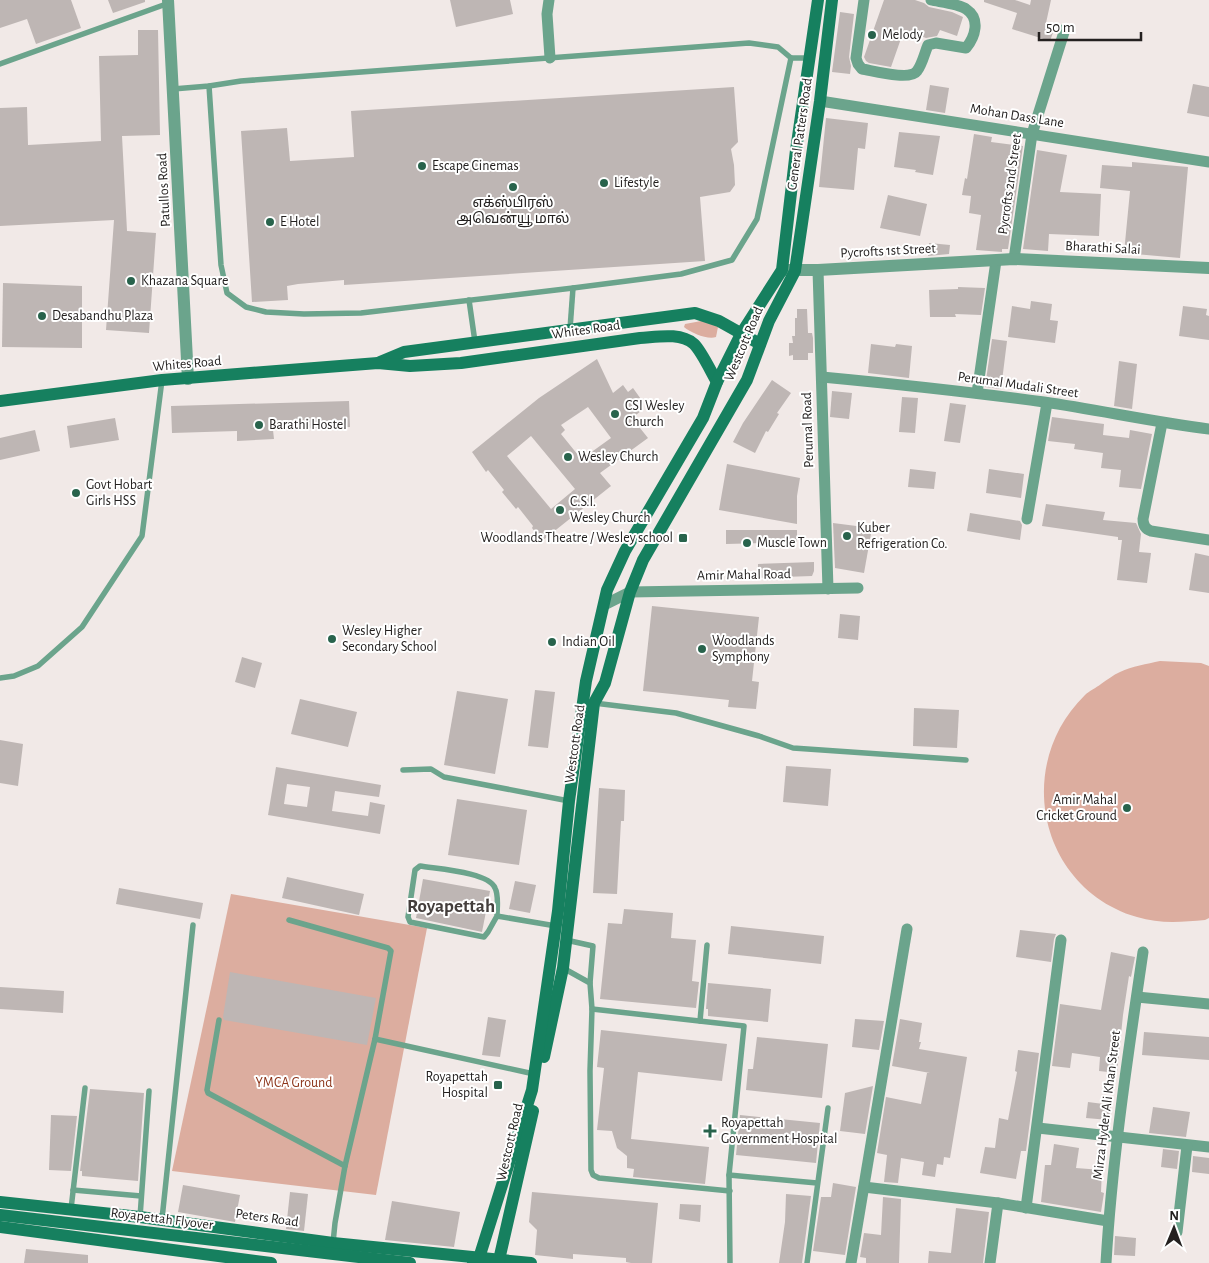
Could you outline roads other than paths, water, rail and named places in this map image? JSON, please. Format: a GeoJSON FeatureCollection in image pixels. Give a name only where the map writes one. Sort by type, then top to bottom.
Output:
{"type":"FeatureCollection","features":[{"type":"Feature","properties":{"kind":"main road","name":"General Patters Road"},"geometry":{"type":"LineString","coordinates":[[782,270],[796,150],[818,0]]}},
{"type":"Feature","properties":{"kind":"main road","name":"General Patters Road"},"geometry":{"type":"LineString","coordinates":[[795,271],[820,100],[832,0]]}},
{"type":"Feature","properties":{"kind":"main road","name":"Westcott Road"},"geometry":{"type":"LineString","coordinates":[[476,1261],[532,1090],[556,926],[569,801],[586,681],[607,590],[625,551],[703,418],[717,382],[741,334],[782,270]]}},
{"type":"Feature","properties":{"kind":"main road","name":"Westcott Road"},"geometry":{"type":"LineString","coordinates":[[497,1261],[537,1092],[563,968],[594,703],[605,683],[630,592],[642,560],[746,380],[769,320],[795,271]]}},
{"type":"Feature","properties":{"kind":"main road","name":"Whites Road"},"geometry":{"type":"LineString","coordinates":[[378,363],[404,352],[695,313],[719,321],[741,334]]}},
{"type":"Feature","properties":{"kind":"main road"},"geometry":{"type":"LineString","coordinates":[[741,334],[760,344]]}},
{"type":"Feature","properties":{"kind":"main road","name":"Whites Road"},"geometry":{"type":"LineString","coordinates":[[0,401],[162,380],[378,363],[410,366],[461,363],[640,338],[667,336],[682,338],[695,345],[717,382]]}},
{"type":"Feature","properties":{"kind":"main road","name":"Peters Road"},"geometry":{"type":"LineString","coordinates":[[0,1202],[140,1216],[476,1261],[531,1263]]}},
{"type":"Feature","properties":{"kind":"main road","name":"Royapettah Flyover"},"geometry":{"type":"LineString","coordinates":[[0,1215],[410,1263]]}},
{"type":"Feature","properties":{"kind":"main road"},"geometry":{"type":"LineString","coordinates":[[0,1228],[271,1263]]}},
{"type":"Feature","properties":{"kind":"street"},"geometry":{"type":"LineString","coordinates":[[549,0],[547,14],[550,58]]}},
{"type":"Feature","properties":{"kind":"street"},"geometry":{"type":"LineString","coordinates":[[864,0],[856,58],[858,64],[862,69],[901,76],[917,72],[928,44],[936,43],[966,48],[973,40],[976,26],[974,17],[966,8],[931,0]]}},
{"type":"Feature","properties":{"kind":"street","name":"Patullos Road"},"geometry":{"type":"LineString","coordinates":[[168,2],[188,378]]}},
{"type":"Feature","properties":{"kind":"street","name":"Pycrofts 2nd Street"},"geometry":{"type":"LineString","coordinates":[[1014,259],[1032,134],[1065,28]]}},
{"type":"Feature","properties":{"kind":"street","name":"Mohan Dass Lane"},"geometry":{"type":"LineString","coordinates":[[820,100],[1209,162]]}},
{"type":"Feature","properties":{"kind":"street","name":"Bharathi Salai"},"geometry":{"type":"LineString","coordinates":[[996,261],[1014,259],[1209,268]]}},
{"type":"Feature","properties":{"kind":"street"},"geometry":{"type":"LineString","coordinates":[[977,393],[996,261]]}},
{"type":"Feature","properties":{"kind":"street","name":"Pycrofts 1st Street"},"geometry":{"type":"LineString","coordinates":[[782,270],[795,271],[996,261]]}},
{"type":"Feature","properties":{"kind":"street","name":"Perumal Road"},"geometry":{"type":"LineString","coordinates":[[818,270],[828,589]]}},
{"type":"Feature","properties":{"kind":"street","name":"Perumal Mudali Street"},"geometry":{"type":"LineString","coordinates":[[822,377],[977,393],[1209,429]]}},
{"type":"Feature","properties":{"kind":"street"},"geometry":{"type":"LineString","coordinates":[[1027,519],[1047,403]]}},
{"type":"Feature","properties":{"kind":"street"},"geometry":{"type":"LineString","coordinates":[[1162,423],[1143,524],[1147,530],[1151,531],[1209,540]]}},
{"type":"Feature","properties":{"kind":"street","name":"Amir Mahal Road"},"geometry":{"type":"LineString","coordinates":[[630,592],[858,588]]}},
{"type":"Feature","properties":{"kind":"street"},"geometry":{"type":"LineString","coordinates":[[604,605],[630,592]]}},
{"type":"Feature","properties":{"kind":"street"},"geometry":{"type":"LineString","coordinates":[[851,1263],[907,929]]}},
{"type":"Feature","properties":{"kind":"street"},"geometry":{"type":"LineString","coordinates":[[1026,1208],[1038,1128],[1038,1110],[1061,940]]}},
{"type":"Feature","properties":{"kind":"street","name":"Mirza Hyder Ali Khan Street"},"geometry":{"type":"LineString","coordinates":[[1106,1263],[1108,1221],[1143,952]]}},
{"type":"Feature","properties":{"kind":"street"},"geometry":{"type":"LineString","coordinates":[[1137,997],[1209,1004]]}},
{"type":"Feature","properties":{"kind":"street"},"geometry":{"type":"LineString","coordinates":[[1038,1128],[1186,1146],[1209,1147]]}},
{"type":"Feature","properties":{"kind":"street"},"geometry":{"type":"LineString","coordinates":[[1177,1232],[1186,1146]]}},
{"type":"Feature","properties":{"kind":"street"},"geometry":{"type":"LineString","coordinates":[[864,1187],[998,1203],[1108,1221]]}},
{"type":"Feature","properties":{"kind":"street"},"geometry":{"type":"LineString","coordinates":[[990,1263],[998,1203]]}},
{"type":"Feature","properties":{"kind":"lane"},"geometry":{"type":"LineString","coordinates":[[0,64],[168,2]]}},
{"type":"Feature","properties":{"kind":"lane"},"geometry":{"type":"LineString","coordinates":[[173,89],[241,81],[749,42],[778,47],[791,58],[810,58]]}},
{"type":"Feature","properties":{"kind":"lane"},"geometry":{"type":"LineString","coordinates":[[210,86],[221,265],[227,293],[246,307],[266,312],[304,314],[361,312],[681,274],[732,260],[757,219],[791,58]]}},
{"type":"Feature","properties":{"kind":"lane"},"geometry":{"type":"LineString","coordinates":[[570,329],[572,288]]}},
{"type":"Feature","properties":{"kind":"lane"},"geometry":{"type":"LineString","coordinates":[[469,300],[475,342]]}},
{"type":"Feature","properties":{"kind":"lane"},"geometry":{"type":"LineString","coordinates":[[0,678],[14,676],[38,666],[82,627],[142,536],[162,380]]}},
{"type":"Feature","properties":{"kind":"lane"},"geometry":{"type":"LineString","coordinates":[[594,703],[676,713],[759,736],[793,748],[966,760]]}},
{"type":"Feature","properties":{"kind":"lane"},"geometry":{"type":"LineString","coordinates":[[403,770],[431,769],[444,777],[569,801]]}},
{"type":"Feature","properties":{"kind":"lane"},"geometry":{"type":"LineString","coordinates":[[420,866],[470,874],[489,880],[496,888],[497,916],[484,937],[410,922],[408,916],[416,870],[420,866]]}},
{"type":"Feature","properties":{"kind":"lane"},"geometry":{"type":"LineString","coordinates":[[497,916],[556,926]]}},
{"type":"Feature","properties":{"kind":"lane"},"geometry":{"type":"LineString","coordinates":[[289,920],[390,949],[391,954],[375,1039],[345,1166],[333,1243]]}},
{"type":"Feature","properties":{"kind":"lane"},"geometry":{"type":"LineString","coordinates":[[162,1220],[194,925]]}},
{"type":"Feature","properties":{"kind":"lane"},"geometry":{"type":"LineString","coordinates":[[566,940],[593,946],[590,983],[592,1009],[591,1170],[593,1175],[599,1178],[730,1191]]}},
{"type":"Feature","properties":{"kind":"lane"},"geometry":{"type":"LineString","coordinates":[[700,1021],[707,945]]}},
{"type":"Feature","properties":{"kind":"lane"},"geometry":{"type":"LineString","coordinates":[[563,968],[590,983]]}},
{"type":"Feature","properties":{"kind":"lane"},"geometry":{"type":"LineString","coordinates":[[592,1009],[744,1026],[729,1175],[730,1263]]}},
{"type":"Feature","properties":{"kind":"lane"},"geometry":{"type":"LineString","coordinates":[[219,1020],[208,1093],[345,1166]]}},
{"type":"Feature","properties":{"kind":"lane"},"geometry":{"type":"LineString","coordinates":[[375,1039],[534,1074]]}},
{"type":"Feature","properties":{"kind":"lane"},"geometry":{"type":"LineString","coordinates":[[71,1209],[85,1088]]}},
{"type":"Feature","properties":{"kind":"lane"},"geometry":{"type":"LineString","coordinates":[[140,1216],[148,1091]]}},
{"type":"Feature","properties":{"kind":"lane"},"geometry":{"type":"LineString","coordinates":[[807,1263],[828,1108]]}},
{"type":"Feature","properties":{"kind":"lane"},"geometry":{"type":"LineString","coordinates":[[729,1175],[817,1183]]}},
{"type":"Feature","properties":{"kind":"lane"},"geometry":{"type":"LineString","coordinates":[[73,1190],[141,1196]]}},
{"type":"Feature","properties":{"kind":"place","name":"Melody"},"geometry":{"type":"Point","coordinates":[872,35]}},
{"type":"Feature","properties":{"kind":"place","name":"Escape Cinemas"},"geometry":{"type":"Point","coordinates":[422,166]}},
{"type":"Feature","properties":{"kind":"place","name":"Lifestyle"},"geometry":{"type":"Point","coordinates":[604,183]}},
{"type":"Feature","properties":{"kind":"place","name":"எக்ஸ்பிரஸ் அவென்யூ மால்"},"geometry":{"type":"Point","coordinates":[513,187]}},
{"type":"Feature","properties":{"kind":"place","name":"E Hotel"},"geometry":{"type":"Point","coordinates":[270,222]}},
{"type":"Feature","properties":{"kind":"place","name":"Khazana Square"},"geometry":{"type":"Point","coordinates":[131,281]}},
{"type":"Feature","properties":{"kind":"place","name":"Desabandhu Plaza"},"geometry":{"type":"Point","coordinates":[42,316]}},
{"type":"Feature","properties":{"kind":"place","name":"CSI Wesley Church"},"geometry":{"type":"Point","coordinates":[615,414]}},
{"type":"Feature","properties":{"kind":"place","name":"Barathi Hostel"},"geometry":{"type":"Point","coordinates":[259,425]}},
{"type":"Feature","properties":{"kind":"place","name":"Wesley Church"},"geometry":{"type":"Point","coordinates":[568,457]}},
{"type":"Feature","properties":{"kind":"place","name":"Govt Hobart Girls HSS"},"geometry":{"type":"Point","coordinates":[76,493]}},
{"type":"Feature","properties":{"kind":"place","name":"C.S.I. Wesley Church"},"geometry":{"type":"Point","coordinates":[560,510]}},
{"type":"Feature","properties":{"kind":"place","name":"Kuber Refrigeration Co."},"geometry":{"type":"Point","coordinates":[847,536]}},
{"type":"Feature","properties":{"kind":"place","name":"Woodlands Theatre / Wesley school"},"geometry":{"type":"Point","coordinates":[683,538]}},
{"type":"Feature","properties":{"kind":"place","name":"Muscle Town"},"geometry":{"type":"Point","coordinates":[747,543]}},
{"type":"Feature","properties":{"kind":"place","name":"Wesley Higher Secondary School"},"geometry":{"type":"Point","coordinates":[332,639]}},
{"type":"Feature","properties":{"kind":"place","name":"Indian Oil"},"geometry":{"type":"Point","coordinates":[552,642]}},
{"type":"Feature","properties":{"kind":"place","name":"Woodlands Symphony"},"geometry":{"type":"Point","coordinates":[702,649]}},
{"type":"Feature","properties":{"kind":"place","name":"Amir Mahal Cricket Ground"},"geometry":{"type":"Point","coordinates":[1127,808]}},
{"type":"Feature","properties":{"kind":"place","name":"Royapettah Hospital"},"geometry":{"type":"Point","coordinates":[498,1085]}},
{"type":"Feature","properties":{"kind":"place","name":"Royapettah Government Hospital"},"geometry":{"type":"Point","coordinates":[710,1131]}},
{"type":"Feature","properties":{"kind":"district","name":"Royapettah"},"geometry":{"type":"Point","coordinates":[451,906]}},
{"type":"Feature","properties":{"kind":"park label","name":"YMCA Ground"},"geometry":{"type":"Point","coordinates":[294,1083]}}]}
